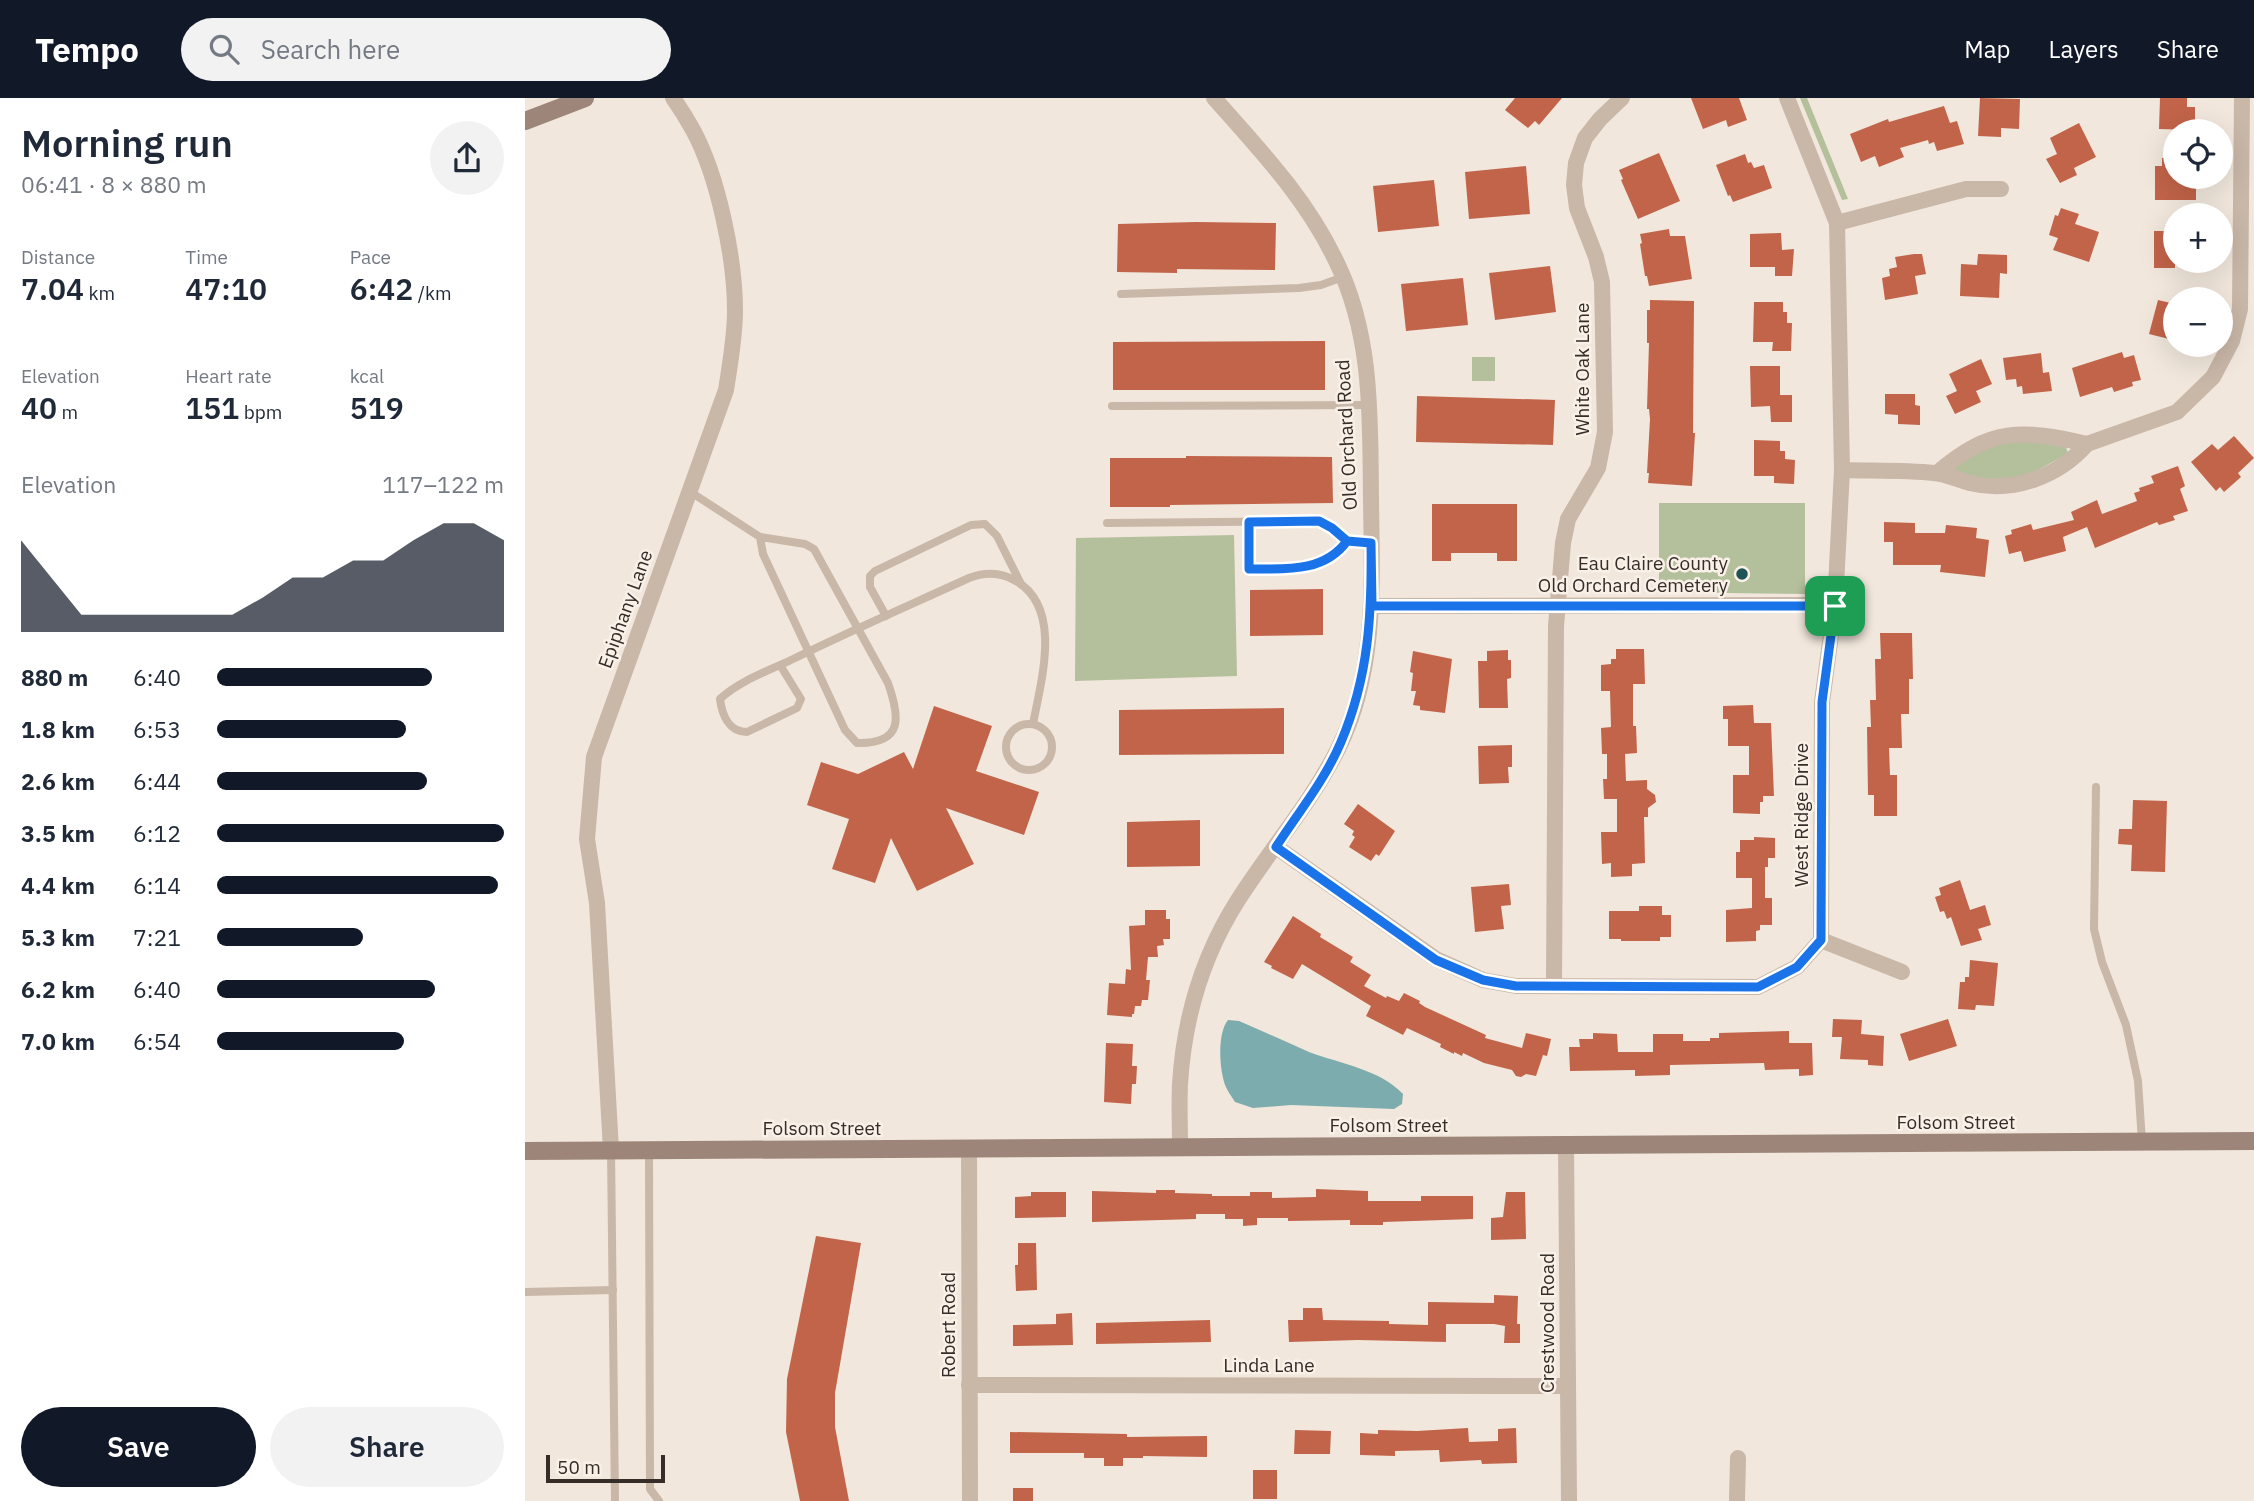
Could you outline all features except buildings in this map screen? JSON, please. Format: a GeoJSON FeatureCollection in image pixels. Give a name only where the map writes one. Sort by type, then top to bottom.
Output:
{"type":"FeatureCollection","features":[{"type":"Feature","properties":{"kind":"street"},"geometry":{"type":"LineString","coordinates":[[525,121],[585,98]]}},
{"type":"Feature","properties":{"kind":"street","name":"Epiphany Lane"},"geometry":{"type":"LineString","coordinates":[[611,1150],[597,903],[587,839],[594,757],[726,390],[733,347],[735,310],[732,267],[724,222],[709,166],[694,130],[673,98]]}},
{"type":"Feature","properties":{"kind":"street","name":"Old Orchard Road"},"geometry":{"type":"LineString","coordinates":[[1180,1147],[1179,1087],[1182,1055],[1199,982],[1215,940],[1232,910],[1324,775],[1341,744],[1367,653],[1372,606],[1370,405],[1367,368],[1352,301],[1315,220],[1291,185],[1214,98]]}},
{"type":"Feature","properties":{"kind":"street","name":"White Oak Lane"},"geometry":{"type":"LineString","coordinates":[[1554,986],[1557,606],[1568,519],[1598,468],[1605,432],[1602,282],[1596,257],[1577,208],[1574,185],[1585,138],[1622,98]]}},
{"type":"Feature","properties":{"kind":"street","name":"West Ridge Drive"},"geometry":{"type":"LineString","coordinates":[[1787,98],[1837,223],[1842,470],[1835,606],[1822,702],[1821,940]]}},
{"type":"Feature","properties":{"kind":"street"},"geometry":{"type":"LineString","coordinates":[[1842,470],[1937,473],[1973,484],[2015,485],[2034,481],[2061,467],[2077,456],[2087,444],[2177,412],[2213,377],[2232,341],[2240,309],[2248,269],[2242,98]]}},
{"type":"Feature","properties":{"kind":"street"},"geometry":{"type":"LineString","coordinates":[[1837,223],[1966,189],[2001,189]]}},
{"type":"Feature","properties":{"kind":"street"},"geometry":{"type":"LineString","coordinates":[[1937,473],[1960,453],[1991,438],[2021,433],[2053,436],[2087,444]]}},
{"type":"Feature","properties":{"kind":"street"},"geometry":{"type":"LineString","coordinates":[[1372,606],[1835,606]]}},
{"type":"Feature","properties":{"kind":"street"},"geometry":{"type":"LineString","coordinates":[[1276,847],[1436,960],[1483,980],[1505,984],[1554,986],[1758,987],[1797,967],[1821,940],[1902,972]]}},
{"type":"Feature","properties":{"kind":"street","name":"Folsom Street"},"geometry":{"type":"LineString","coordinates":[[525,1151],[2254,1141]]}},
{"type":"Feature","properties":{"kind":"street","name":"Crestwood Road"},"geometry":{"type":"LineString","coordinates":[[1566,1145],[1569,1501]]}},
{"type":"Feature","properties":{"kind":"street","name":"Robert Road"},"geometry":{"type":"LineString","coordinates":[[969,1149],[970,1501]]}},
{"type":"Feature","properties":{"kind":"street","name":"Linda Lane"},"geometry":{"type":"LineString","coordinates":[[969,1385],[1568,1386]]}},
{"type":"Feature","properties":{"kind":"street"},"geometry":{"type":"LineString","coordinates":[[1737,1501],[1738,1458]]}},
{"type":"Feature","properties":{"kind":"lane"},"geometry":{"type":"LineString","coordinates":[[1121,294],[1299,288],[1343,278]]}},
{"type":"Feature","properties":{"kind":"lane"},"geometry":{"type":"LineString","coordinates":[[1112,406],[1370,405]]}},
{"type":"Feature","properties":{"kind":"lane"},"geometry":{"type":"LineString","coordinates":[[689,491],[760,537],[805,544],[814,549],[888,683],[896,705],[894,730],[883,739],[857,743],[850,737],[763,554],[760,537]]}},
{"type":"Feature","properties":{"kind":"lane"},"geometry":{"type":"LineString","coordinates":[[1107,523],[1319,521],[1347,541],[1371,543]]}},
{"type":"Feature","properties":{"kind":"lane"},"geometry":{"type":"LineString","coordinates":[[1249,522],[1249,569],[1303,568],[1339,552],[1347,541]]}},
{"type":"Feature","properties":{"kind":"lane"},"geometry":{"type":"LineString","coordinates":[[886,616],[870,587],[870,576],[875,571],[971,525],[985,524],[997,536],[1021,584]]}},
{"type":"Feature","properties":{"kind":"lane"},"geometry":{"type":"LineString","coordinates":[[780,665],[801,699],[797,708],[747,732],[737,732],[722,711],[720,699],[729,691],[780,665],[809,651],[980,574],[1002,575],[1021,584],[1033,594],[1043,615],[1045,661],[1033,724]]}},
{"type":"Feature","properties":{"kind":"lane"},"geometry":{"type":"LineString","coordinates":[[1033,724],[1046,731],[1050,737],[1052,751],[1038,768],[1023,769],[1010,761],[1006,746],[1011,732],[1017,726],[1033,724]]}},
{"type":"Feature","properties":{"kind":"lane"},"geometry":{"type":"LineString","coordinates":[[2096,787],[2094,929],[2102,962],[2126,1025],[2137,1081],[2142,1142]]}},
{"type":"Feature","properties":{"kind":"lane"},"geometry":{"type":"LineString","coordinates":[[611,1150],[615,1501]]}},
{"type":"Feature","properties":{"kind":"lane"},"geometry":{"type":"LineString","coordinates":[[649,1150],[650,1489],[659,1501]]}},
{"type":"Feature","properties":{"kind":"lane"},"geometry":{"type":"LineString","coordinates":[[525,1292],[613,1290]]}},
{"type":"Feature","properties":{"kind":"green space"},"geometry":{"type":"Polygon","coordinates":[[[1800,98],[1807,98],[1848,199],[1842,200],[1800,98]]]}},
{"type":"Feature","properties":{"kind":"green space"},"geometry":{"type":"Polygon","coordinates":[[[1472,357],[1495,357],[1495,381],[1472,381],[1472,357]]]}},
{"type":"Feature","properties":{"kind":"green space"},"geometry":{"type":"Polygon","coordinates":[[[2027,440],[2066,447],[2068,453],[2031,473],[2000,481],[1956,472],[1953,469],[1955,465],[1989,446],[2027,440]]]}},
{"type":"Feature","properties":{"kind":"green space"},"geometry":{"type":"Polygon","coordinates":[[[1659,503],[1805,503],[1805,594],[1659,592],[1659,503]]]}},
{"type":"Feature","properties":{"kind":"green space"},"geometry":{"type":"Polygon","coordinates":[[[1234,535],[1237,676],[1075,681],[1076,538],[1234,535]]]}},
{"type":"Feature","properties":{"kind":"water"},"geometry":{"type":"Polygon","coordinates":[[[1228,1020],[1239,1021],[1309,1052],[1371,1073],[1403,1094],[1402,1104],[1394,1109],[1291,1105],[1253,1108],[1235,1102],[1226,1087],[1221,1062],[1222,1034],[1228,1020]]]}},
{"type":"Feature","properties":{"kind":"place","name":"Eau Claire County Old Orchard Cemetery"},"geometry":{"type":"Point","coordinates":[1742,574]}},
{"type":"Feature","properties":{"kind":"route"},"geometry":{"type":"LineString","coordinates":[[1835,606],[1372,606],[1371,543],[1347,541],[1319,521],[1249,522],[1249,569],[1303,568],[1339,552],[1347,541],[1371,543],[1372,606],[1367,653],[1355,705],[1341,744],[1324,775],[1276,847],[1436,960],[1483,980],[1516,986],[1758,987],[1797,967],[1821,940],[1822,702],[1835,606]]}}]}
